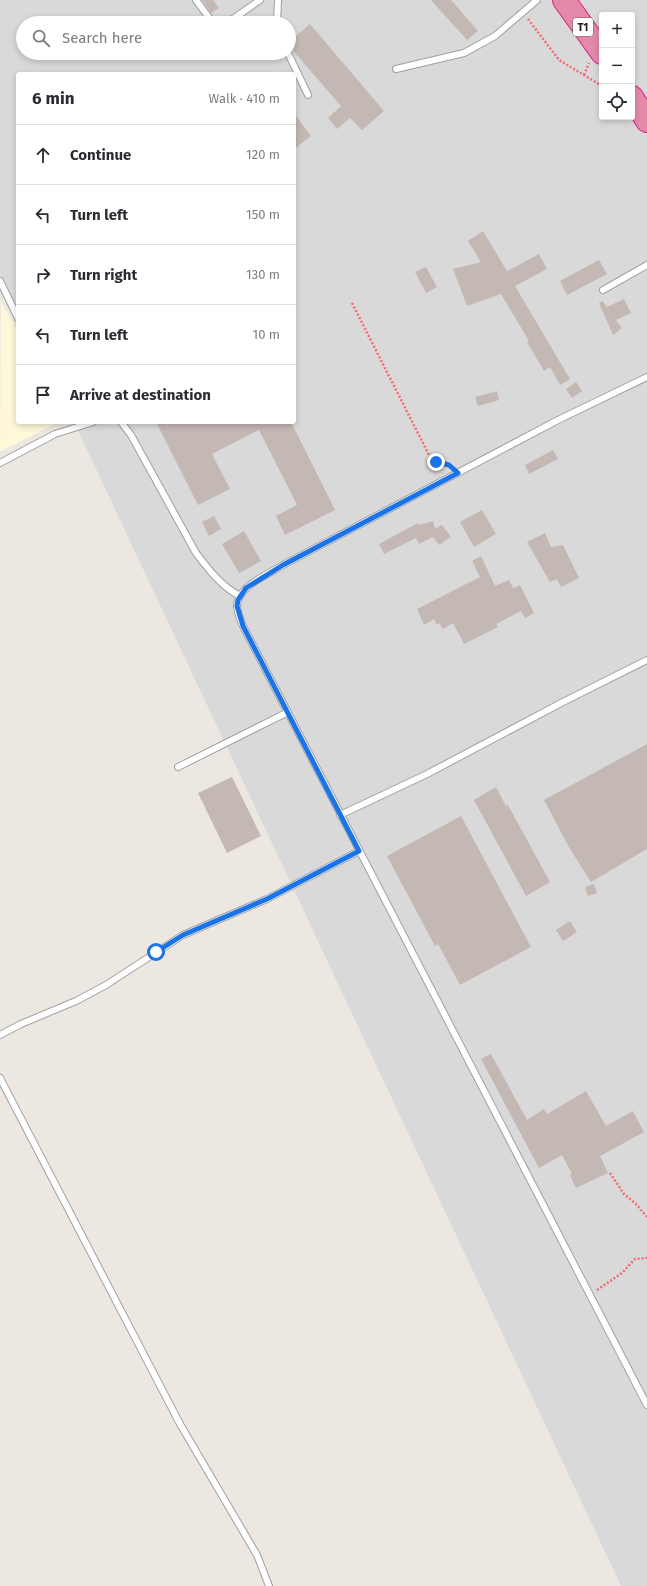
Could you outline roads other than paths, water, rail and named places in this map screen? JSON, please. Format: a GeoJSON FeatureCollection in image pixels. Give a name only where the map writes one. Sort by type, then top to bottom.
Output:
{"type":"FeatureCollection","features":[{"type":"Feature","properties":{"kind":"highway","name":"T1"},"geometry":{"type":"LineString","coordinates":[[564,0],[599,49]]}},
{"type":"Feature","properties":{"kind":"highway"},"geometry":{"type":"LineString","coordinates":[[635,102],[647,121]]}},
{"type":"Feature","properties":{"kind":"lane"},"geometry":{"type":"LineString","coordinates":[[196,0],[208,16]]}},
{"type":"Feature","properties":{"kind":"lane"},"geometry":{"type":"LineString","coordinates":[[237,16],[260,0]]}},
{"type":"Feature","properties":{"kind":"lane"},"geometry":{"type":"LineString","coordinates":[[277,16],[278,0]]}},
{"type":"Feature","properties":{"kind":"lane"},"geometry":{"type":"LineString","coordinates":[[396,69],[464,53],[495,36],[537,0]]}},
{"type":"Feature","properties":{"kind":"lane"},"geometry":{"type":"LineString","coordinates":[[291,60],[308,95]]}},
{"type":"Feature","properties":{"kind":"lane"},"geometry":{"type":"LineString","coordinates":[[602,290],[647,265]]}},
{"type":"Feature","properties":{"kind":"lane"},"geometry":{"type":"LineString","coordinates":[[0,281],[16,314]]}},
{"type":"Feature","properties":{"kind":"lane"},"geometry":{"type":"LineString","coordinates":[[647,376],[558,420],[283,565],[246,588],[240,596],[237,606],[243,626],[647,1406]]}},
{"type":"Feature","properties":{"kind":"lane"},"geometry":{"type":"LineString","coordinates":[[0,463],[74,424]]}},
{"type":"Feature","properties":{"kind":"lane"},"geometry":{"type":"LineString","coordinates":[[123,424],[131,434],[196,553],[227,588],[240,596]]}},
{"type":"Feature","properties":{"kind":"lane"},"geometry":{"type":"LineString","coordinates":[[340,815],[427,774],[542,712],[647,660]]}},
{"type":"Feature","properties":{"kind":"lane"},"geometry":{"type":"LineString","coordinates":[[178,767],[288,712]]}},
{"type":"Feature","properties":{"kind":"lane"},"geometry":{"type":"LineString","coordinates":[[0,1035],[21,1024],[76,1001],[106,985],[183,935],[267,899],[359,851]]}},
{"type":"Feature","properties":{"kind":"lane"},"geometry":{"type":"LineString","coordinates":[[0,1078],[180,1424],[257,1555],[269,1586]]}}]}
